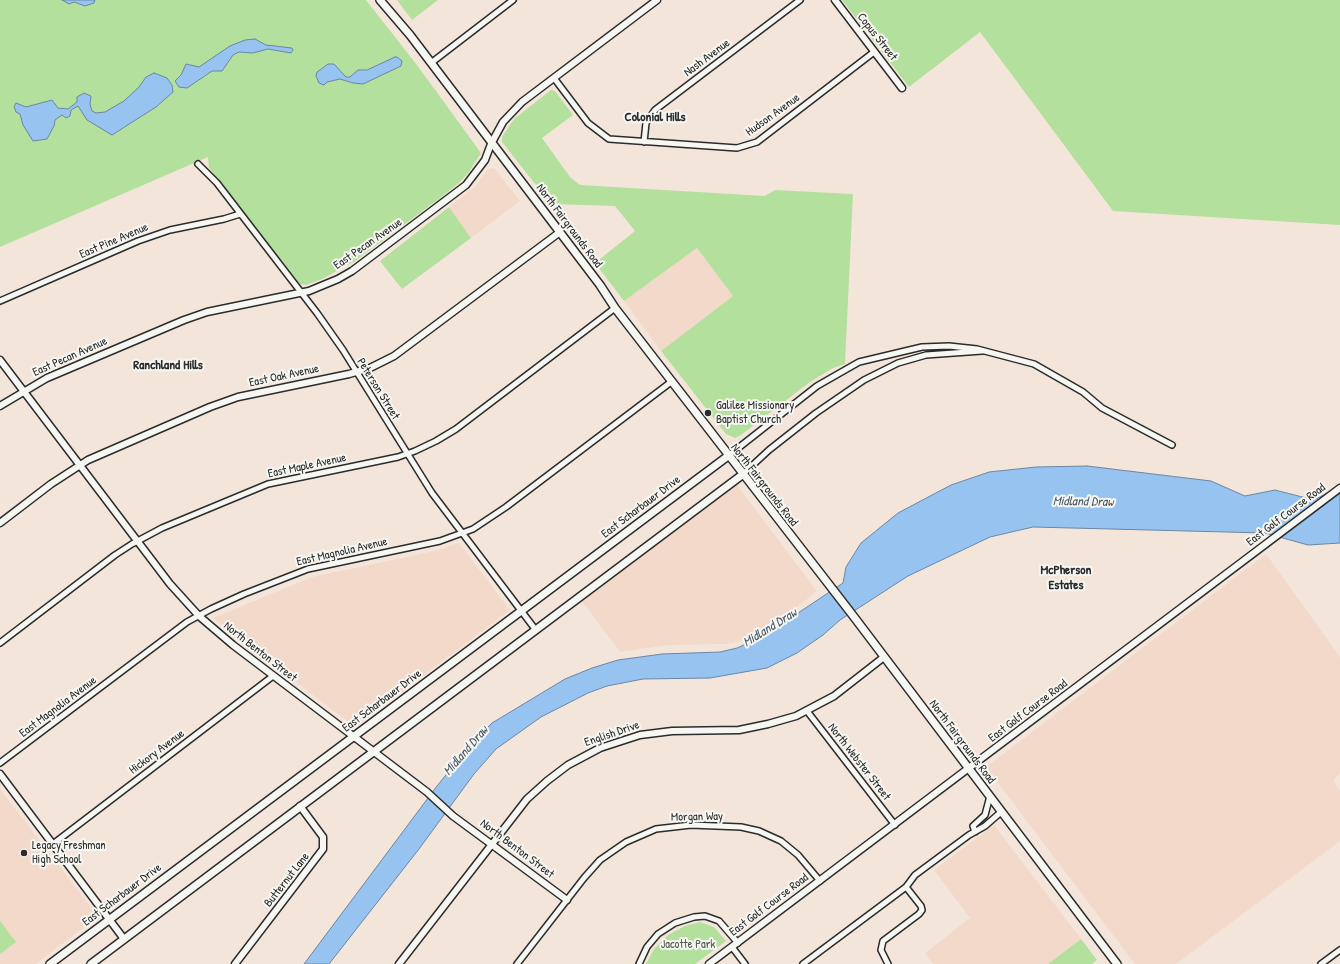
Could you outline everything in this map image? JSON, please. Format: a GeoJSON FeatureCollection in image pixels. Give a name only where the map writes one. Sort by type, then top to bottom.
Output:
{"type":"FeatureCollection","features":[{"type":"Feature","properties":{"kind":"main road","name":"North Fairgrounds Road"},"geometry":{"type":"LineString","coordinates":[[380,0],[431,63],[491,144],[600,285],[614,308],[742,475],[851,613],[1117,964]]}},
{"type":"Feature","properties":{"kind":"main road","name":"East Scharbauer Drive"},"geometry":{"type":"LineString","coordinates":[[50,964],[109,918],[728,456]]}},
{"type":"Feature","properties":{"kind":"main road"},"geometry":{"type":"LineString","coordinates":[[91,964],[742,475]]}},
{"type":"Feature","properties":{"kind":"street"},"geometry":{"type":"LineString","coordinates":[[431,63],[513,0]]}},
{"type":"Feature","properties":{"kind":"street","name":"East Pecan Avenue"},"geometry":{"type":"LineString","coordinates":[[0,406],[54,375],[192,317],[301,292],[338,279],[359,267],[458,192],[472,178],[484,162],[497,131],[510,114],[554,78],[657,0]]}},
{"type":"Feature","properties":{"kind":"street","name":"Nash Avenue"},"geometry":{"type":"LineString","coordinates":[[644,142],[646,123],[655,110],[800,0]]}},
{"type":"Feature","properties":{"kind":"street","name":"Copus Street"},"geometry":{"type":"LineString","coordinates":[[835,0],[902,88]]}},
{"type":"Feature","properties":{"kind":"street","name":"Hudson Avenue"},"geometry":{"type":"LineString","coordinates":[[554,78],[588,123],[602,135],[614,140],[734,148],[750,145],[874,52]]}},
{"type":"Feature","properties":{"kind":"street","name":"Peterson Street"},"geometry":{"type":"LineString","coordinates":[[198,164],[216,183],[334,337],[406,454],[432,493],[535,629]]}},
{"type":"Feature","properties":{"kind":"street","name":"East Pine Avenue"},"geometry":{"type":"LineString","coordinates":[[0,301],[138,241],[167,231],[220,220],[240,214]]}},
{"type":"Feature","properties":{"kind":"street","name":"East Oak Avenue"},"geometry":{"type":"LineString","coordinates":[[0,523],[51,484],[80,465],[135,439],[225,401],[356,372],[381,363],[407,348],[560,232]]}},
{"type":"Feature","properties":{"kind":"street","name":"East Maple Avenue"},"geometry":{"type":"LineString","coordinates":[[0,643],[115,555],[138,541],[168,526],[268,484],[406,454],[425,447],[456,429],[614,308]]}},
{"type":"Feature","properties":{"kind":"street"},"geometry":{"type":"LineString","coordinates":[[728,456],[817,386],[859,362],[922,347],[949,346],[987,351],[1040,367],[1083,392],[1102,408],[1172,445]]}},
{"type":"Feature","properties":{"kind":"street"},"geometry":{"type":"LineString","coordinates":[[742,475],[769,450],[804,422],[864,380],[898,363],[926,355],[987,351]]}},
{"type":"Feature","properties":{"kind":"street","name":"North Benton Street"},"geometry":{"type":"LineString","coordinates":[[0,360],[170,584],[199,616],[352,737],[427,792],[454,816],[567,900]]}},
{"type":"Feature","properties":{"kind":"street","name":"East Magnolia Avenue"},"geometry":{"type":"LineString","coordinates":[[0,763],[167,636],[199,616],[244,594],[308,568],[420,546],[462,533],[494,516],[671,382]]}},
{"type":"Feature","properties":{"kind":"street","name":"East Golf Course Road"},"geometry":{"type":"LineString","coordinates":[[709,964],[1340,488]]}},
{"type":"Feature","properties":{"kind":"street","name":"English Drive"},"geometry":{"type":"LineString","coordinates":[[400,964],[527,799],[568,765],[600,748],[649,733],[676,730],[722,731],[752,728],[775,723],[807,711],[847,686],[884,658]]}},
{"type":"Feature","properties":{"kind":"street","name":"Hickory Avenue"},"geometry":{"type":"LineString","coordinates":[[53,844],[273,676]]}},
{"type":"Feature","properties":{"kind":"street","name":"North Webster Street"},"geometry":{"type":"LineString","coordinates":[[807,711],[895,825]]}},
{"type":"Feature","properties":{"kind":"street"},"geometry":{"type":"LineString","coordinates":[[0,774],[124,939]]}},
{"type":"Feature","properties":{"kind":"street"},"geometry":{"type":"LineString","coordinates":[[975,832],[973,826],[985,815],[990,796]]}},
{"type":"Feature","properties":{"kind":"street","name":"Butternut Lane"},"geometry":{"type":"LineString","coordinates":[[235,964],[323,849],[323,837],[300,806]]}},
{"type":"Feature","properties":{"kind":"street"},"geometry":{"type":"LineString","coordinates":[[805,964],[906,887],[915,875],[985,826],[1001,812]]}},
{"type":"Feature","properties":{"kind":"street","name":"Morgan Way"},"geometry":{"type":"LineString","coordinates":[[518,964],[589,872],[614,849],[640,834],[672,826],[732,826],[759,831],[781,841],[798,854],[820,881]]}},
{"type":"Feature","properties":{"kind":"street"},"geometry":{"type":"LineString","coordinates":[[888,964],[881,950],[883,941],[919,914],[922,910],[921,906],[906,887]]}},
{"type":"Feature","properties":{"kind":"street"},"geometry":{"type":"LineString","coordinates":[[639,964],[647,947],[658,934],[675,922],[694,917],[705,916],[719,921],[738,943]]}},
{"type":"Feature","properties":{"kind":"street"},"geometry":{"type":"LineString","coordinates":[[732,947],[745,964]]}},
{"type":"Feature","properties":{"kind":"street"},"geometry":{"type":"LineString","coordinates":[[1321,964],[1340,950]]}},
{"type":"Feature","properties":{"kind":"shaded area"},"geometry":{"type":"Polygon","coordinates":[[[494,168],[520,201],[471,238],[449,207],[475,187],[488,169],[494,168]]]}},
{"type":"Feature","properties":{"kind":"shaded area"},"geometry":{"type":"Polygon","coordinates":[[[697,248],[733,296],[661,351],[624,301],[697,248]]]}},
{"type":"Feature","properties":{"kind":"shaded area"},"geometry":{"type":"Polygon","coordinates":[[[733,485],[737,485],[817,591],[792,611],[760,633],[744,640],[727,644],[668,645],[620,652],[581,600],[733,485]]]}},
{"type":"Feature","properties":{"kind":"shaded area"},"geometry":{"type":"Polygon","coordinates":[[[459,543],[510,610],[355,727],[213,618],[312,577],[430,552],[459,543]]]}},
{"type":"Feature","properties":{"kind":"shaded area"},"geometry":{"type":"Polygon","coordinates":[[[1266,554],[1340,657],[1340,774],[1333,780],[1340,790],[1340,841],[1176,964],[1135,964],[986,767],[1266,554]]]}},
{"type":"Feature","properties":{"kind":"shaded area","name":"Legacy Freshman High School"},"geometry":{"type":"Polygon","coordinates":[[[0,789],[98,916],[36,964],[0,964],[0,789]]]}},
{"type":"Feature","properties":{"kind":"shaded area"},"geometry":{"type":"Polygon","coordinates":[[[994,825],[1081,939],[1048,964],[933,964],[925,953],[970,918],[934,870],[994,825]]]}},
{"type":"Feature","properties":{"kind":"green space"},"geometry":{"type":"Polygon","coordinates":[[[0,0],[366,0],[417,65],[481,153],[469,172],[460,182],[440,198],[355,261],[322,279],[306,285],[300,284],[209,168],[208,157],[0,247],[0,0]]]}},
{"type":"Feature","properties":{"kind":"green space"},"geometry":{"type":"Polygon","coordinates":[[[397,0],[438,0],[412,20],[397,0]]]}},
{"type":"Feature","properties":{"kind":"green space"},"geometry":{"type":"Polygon","coordinates":[[[842,0],[1340,0],[1340,225],[1113,211],[980,32],[909,87],[842,0]]]}},
{"type":"Feature","properties":{"kind":"green space"},"geometry":{"type":"Polygon","coordinates":[[[551,90],[555,91],[573,115],[542,138],[570,177],[580,185],[765,196],[775,190],[853,194],[845,364],[833,368],[810,382],[741,435],[735,438],[726,434],[661,351],[733,296],[697,248],[624,301],[595,263],[635,231],[615,206],[551,204],[502,142],[502,137],[514,119],[551,90]]]}},
{"type":"Feature","properties":{"kind":"green space"},"geometry":{"type":"Polygon","coordinates":[[[449,207],[471,238],[402,289],[380,261],[449,207]]]}},
{"type":"Feature","properties":{"kind":"green space"},"geometry":{"type":"Polygon","coordinates":[[[0,921],[16,942],[0,954],[0,921]]]}},
{"type":"Feature","properties":{"kind":"green space","name":"Jacotte Park"},"geometry":{"type":"Polygon","coordinates":[[[700,922],[714,927],[726,941],[695,964],[646,964],[654,949],[668,935],[685,926],[700,922]]]}},
{"type":"Feature","properties":{"kind":"green space"},"geometry":{"type":"Polygon","coordinates":[[[1081,939],[1097,960],[1092,964],[1048,964],[1081,939]]]}},
{"type":"Feature","properties":{"kind":"water"},"geometry":{"type":"Polygon","coordinates":[[[62,0],[95,0],[94,3],[85,6],[74,2],[69,4],[62,0]]]}},
{"type":"Feature","properties":{"kind":"water"},"geometry":{"type":"Polygon","coordinates":[[[255,39],[266,45],[292,48],[293,50],[291,53],[268,49],[253,53],[239,52],[233,55],[222,71],[212,71],[187,88],[179,87],[175,81],[181,75],[186,64],[199,67],[230,46],[245,40],[255,39]]]}},
{"type":"Feature","properties":{"kind":"water"},"geometry":{"type":"Polygon","coordinates":[[[395,57],[402,61],[401,66],[363,84],[340,79],[327,82],[324,85],[319,83],[316,76],[317,72],[328,64],[334,64],[346,77],[350,77],[358,70],[367,70],[395,57]]]}},
{"type":"Feature","properties":{"kind":"water"},"geometry":{"type":"Polygon","coordinates":[[[154,73],[167,78],[172,85],[173,92],[156,107],[112,135],[87,120],[78,106],[71,110],[70,116],[66,118],[62,115],[55,120],[54,126],[47,139],[33,141],[23,125],[20,114],[16,112],[14,107],[16,103],[26,107],[52,100],[58,108],[68,109],[77,102],[77,97],[84,93],[91,96],[90,104],[92,111],[96,113],[105,112],[124,101],[139,87],[146,77],[154,73]]]}},
{"type":"Feature","properties":{"kind":"water","name":"Midland Draw"},"geometry":{"type":"Polygon","coordinates":[[[1087,466],[1211,481],[1245,496],[1275,490],[1314,500],[1340,486],[1340,543],[1308,545],[1265,533],[1033,527],[990,537],[908,576],[840,620],[823,635],[797,653],[767,668],[710,678],[643,679],[607,686],[588,693],[541,717],[496,749],[474,774],[419,849],[329,964],[304,964],[437,786],[470,745],[492,723],[565,679],[592,668],[618,660],[662,654],[720,652],[737,648],[762,637],[843,583],[846,567],[861,543],[898,513],[951,485],[989,472],[1036,467],[1087,466]]]}},
{"type":"Feature","properties":{"kind":"place","name":"Galilee Missionary Baptist Church"},"geometry":{"type":"Point","coordinates":[708,413]}},
{"type":"Feature","properties":{"kind":"place","name":"Legacy Freshman High School"},"geometry":{"type":"Point","coordinates":[24,853]}},
{"type":"Feature","properties":{"kind":"district","name":"Colonial Hills"},"geometry":{"type":"Point","coordinates":[655,118]}},
{"type":"Feature","properties":{"kind":"district","name":"Ranchland Hills"},"geometry":{"type":"Point","coordinates":[168,366]}},
{"type":"Feature","properties":{"kind":"district","name":"McPherson Estates"},"geometry":{"type":"Point","coordinates":[1066,578]}}]}
